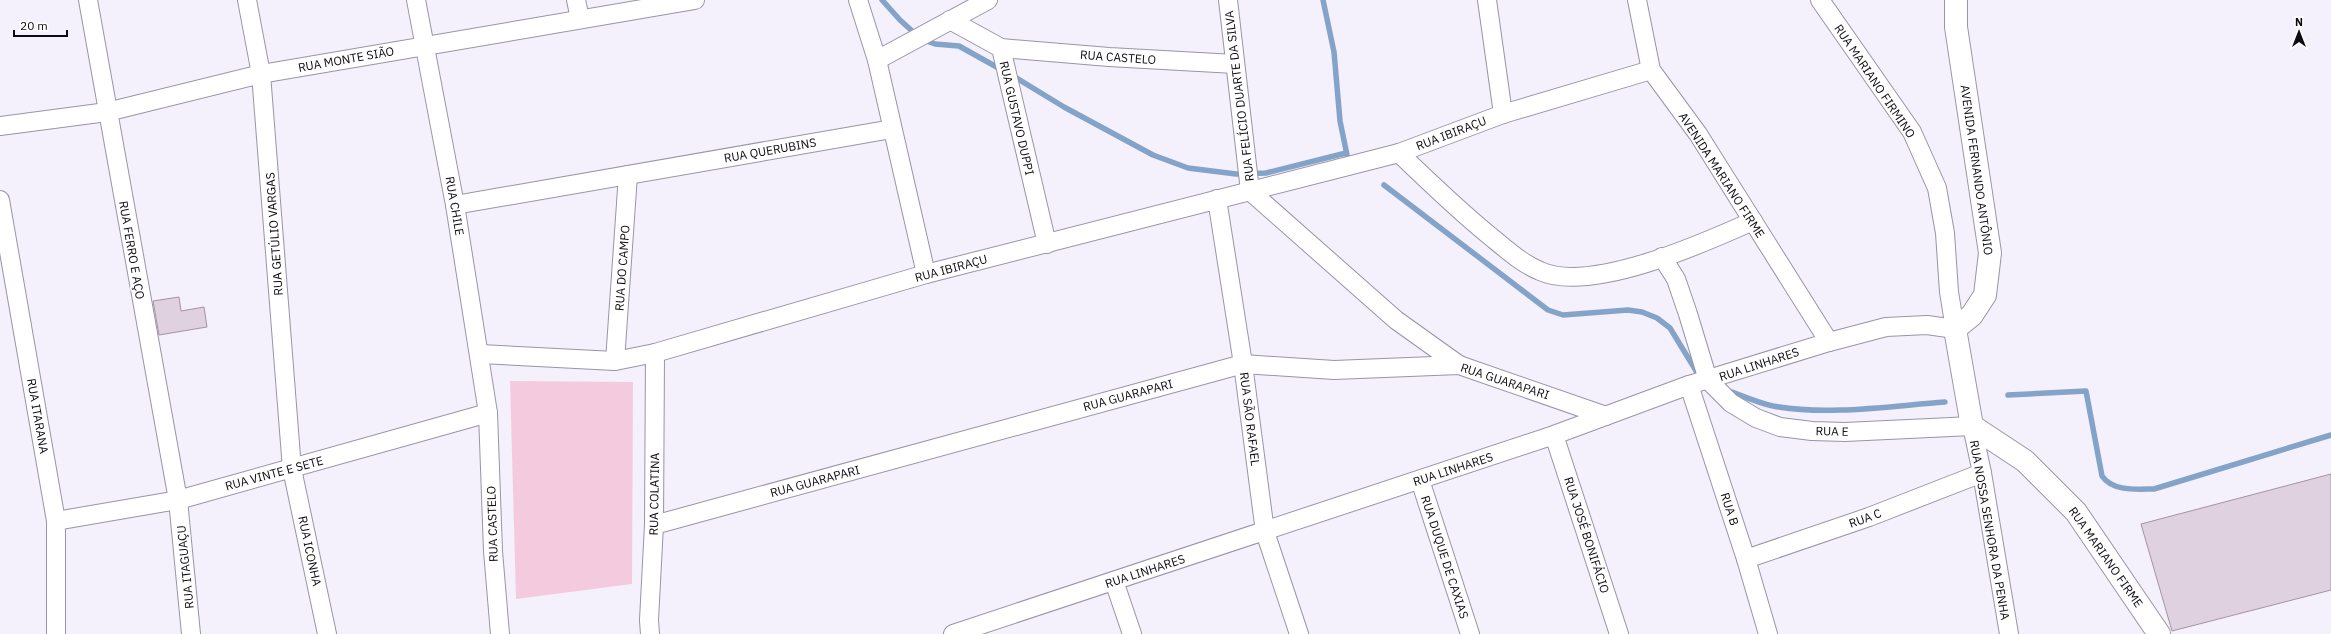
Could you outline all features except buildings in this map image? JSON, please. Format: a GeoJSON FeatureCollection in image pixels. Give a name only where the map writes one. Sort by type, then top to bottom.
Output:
{"type":"FeatureCollection","features":[{"type":"Feature","properties":{"kind":"street","name":"RUA FERRO E AÇO"},"geometry":{"type":"LineString","coordinates":[[88,0],[178,500]]}},
{"type":"Feature","properties":{"kind":"street","name":"RUA GETÚLIO VARGAS"},"geometry":{"type":"LineString","coordinates":[[247,0],[261,74],[292,468]]}},
{"type":"Feature","properties":{"kind":"street","name":"RUA CHILE"},"geometry":{"type":"LineString","coordinates":[[416,0],[426,45],[455,205],[480,354],[488,413]]}},
{"type":"Feature","properties":{"kind":"street"},"geometry":{"type":"LineString","coordinates":[[576,0],[580,20]]}},
{"type":"Feature","properties":{"kind":"street","name":"RUA MONTE SIÃO"},"geometry":{"type":"LineString","coordinates":[[0,126],[107,112],[261,74],[695,0]]}},
{"type":"Feature","properties":{"kind":"street"},"geometry":{"type":"LineString","coordinates":[[858,0],[877,60],[926,274]]}},
{"type":"Feature","properties":{"kind":"street"},"geometry":{"type":"LineString","coordinates":[[877,60],[988,0]]}},
{"type":"Feature","properties":{"kind":"street","name":"RUA FELÍCIO DUARTE DA SILVA"},"geometry":{"type":"LineString","coordinates":[[1228,0],[1250,191]]}},
{"type":"Feature","properties":{"kind":"street"},"geometry":{"type":"LineString","coordinates":[[1487,0],[1503,114]]}},
{"type":"Feature","properties":{"kind":"street","name":"AVENIDA MARIANO FIRME"},"geometry":{"type":"LineString","coordinates":[[1637,0],[1651,70],[1698,134],[1829,342]]}},
{"type":"Feature","properties":{"kind":"street","name":"RUA MARIANO FIRMINO"},"geometry":{"type":"LineString","coordinates":[[1821,0],[1912,132],[1937,188],[1944,233],[1955,329]]}},
{"type":"Feature","properties":{"kind":"street","name":"AVENIDA FERNANDO ANTÔNIO"},"geometry":{"type":"LineString","coordinates":[[1955,329],[1972,315],[1985,295],[1990,253],[1956,27],[1956,0]]}},
{"type":"Feature","properties":{"kind":"street","name":"RUA GUSTAVO DUPPI"},"geometry":{"type":"LineString","coordinates":[[950,20],[1001,48],[1047,244]]}},
{"type":"Feature","properties":{"kind":"street","name":"RUA CASTELO"},"geometry":{"type":"LineString","coordinates":[[1001,48],[1109,57],[1235,64]]}},
{"type":"Feature","properties":{"kind":"street","name":"RUA IBIRAÇU"},"geometry":{"type":"LineString","coordinates":[[655,353],[926,274],[1399,153],[1503,114],[1651,70]]}},
{"type":"Feature","properties":{"kind":"street","name":"RUA QUERUBINS"},"geometry":{"type":"LineString","coordinates":[[455,205],[892,129]]}},
{"type":"Feature","properties":{"kind":"street"},"geometry":{"type":"LineString","coordinates":[[1399,153],[1452,204],[1512,254],[1540,271],[1562,277],[1582,277],[1630,267],[1700,244],[1753,221]]}},
{"type":"Feature","properties":{"kind":"street","name":"RUA DO CAMPO"},"geometry":{"type":"LineString","coordinates":[[615,362],[628,175]]}},
{"type":"Feature","properties":{"kind":"street"},"geometry":{"type":"LineString","coordinates":[[1250,191],[1396,320],[1459,365]]}},
{"type":"Feature","properties":{"kind":"street","name":"RUA SÃO RAFAEL"},"geometry":{"type":"LineString","coordinates":[[1217,199],[1243,364],[1265,532],[1299,634]]}},
{"type":"Feature","properties":{"kind":"street","name":"RUA ITARANA"},"geometry":{"type":"LineString","coordinates":[[0,200],[56,521],[56,634]]}},
{"type":"Feature","properties":{"kind":"street"},"geometry":{"type":"LineString","coordinates":[[1662,257],[1676,279],[1708,380]]}},
{"type":"Feature","properties":{"kind":"street","name":"RUA LINHARES"},"geometry":{"type":"LineString","coordinates":[[962,633],[1554,435],[1689,385],[1829,342],[1886,327],[1926,325],[1955,329]]}},
{"type":"Feature","properties":{"kind":"street"},"geometry":{"type":"LineString","coordinates":[[1955,329],[1972,426]]}},
{"type":"Feature","properties":{"kind":"street"},"geometry":{"type":"LineString","coordinates":[[480,354],[615,362],[655,353]]}},
{"type":"Feature","properties":{"kind":"street","name":"RUA COLATINA"},"geometry":{"type":"LineString","coordinates":[[650,634],[649,620],[654,524],[655,353]]}},
{"type":"Feature","properties":{"kind":"street","name":"RUA GUARAPARI"},"geometry":{"type":"LineString","coordinates":[[654,524],[1243,364],[1334,370],[1459,365],[1606,416]]}},
{"type":"Feature","properties":{"kind":"street","name":"RUA E"},"geometry":{"type":"LineString","coordinates":[[1708,380],[1731,403],[1756,418],[1780,427],[1812,431],[1846,432],[1972,426]]}},
{"type":"Feature","properties":{"kind":"street","name":"RUA B"},"geometry":{"type":"LineString","coordinates":[[1689,385],[1746,559],[1768,634]]}},
{"type":"Feature","properties":{"kind":"street","name":"RUA CASTELO"},"geometry":{"type":"LineString","coordinates":[[488,413],[493,551],[500,634]]}},
{"type":"Feature","properties":{"kind":"street","name":"RUA VINTE E SETE"},"geometry":{"type":"LineString","coordinates":[[56,521],[178,500],[488,413]]}},
{"type":"Feature","properties":{"kind":"street","name":"RUA NOSSA SENHORA DA PENHA"},"geometry":{"type":"LineString","coordinates":[[1972,426],[1982,473],[2009,634]]}},
{"type":"Feature","properties":{"kind":"street","name":"RUA MARIANO FIRME"},"geometry":{"type":"LineString","coordinates":[[1972,426],[2025,462],[2076,512],[2158,634]]}},
{"type":"Feature","properties":{"kind":"street","name":"RUA JOSÉ BONIFÁCIO"},"geometry":{"type":"LineString","coordinates":[[1554,435],[1619,634]]}},
{"type":"Feature","properties":{"kind":"street","name":"RUA ICONHA"},"geometry":{"type":"LineString","coordinates":[[292,468],[327,634]]}},
{"type":"Feature","properties":{"kind":"street","name":"RUA C"},"geometry":{"type":"LineString","coordinates":[[1746,559],[1869,517],[1982,473]]}},
{"type":"Feature","properties":{"kind":"street","name":"RUA DUQUE DE CAXIAS"},"geometry":{"type":"LineString","coordinates":[[1420,480],[1470,634]]}},
{"type":"Feature","properties":{"kind":"street","name":"RUA ITAGUAÇU"},"geometry":{"type":"LineString","coordinates":[[178,500],[191,634]]}},
{"type":"Feature","properties":{"kind":"street"},"geometry":{"type":"LineString","coordinates":[[1114,581],[1132,634]]}},
{"type":"Feature","properties":{"kind":"shaded area"},"geometry":{"type":"Polygon","coordinates":[[[510,381],[633,382],[632,584],[516,599],[510,381]]]}},
{"type":"Feature","properties":{"kind":"waterway"},"geometry":{"type":"LineString","coordinates":[[882,0],[900,20],[921,39],[935,44],[959,46],[1002,70]]}},
{"type":"Feature","properties":{"kind":"waterway"},"geometry":{"type":"LineString","coordinates":[[1323,0],[1334,52],[1340,121],[1347,155]]}},
{"type":"Feature","properties":{"kind":"waterway"},"geometry":{"type":"LineString","coordinates":[[1013,76],[1064,107],[1153,155],[1188,168],[1236,174],[1266,173],[1346,153]]}},
{"type":"Feature","properties":{"kind":"waterway"},"geometry":{"type":"LineString","coordinates":[[1384,185],[1548,310],[1563,315],[1628,310],[1642,312],[1657,318],[1670,328],[1698,374]]}},
{"type":"Feature","properties":{"kind":"waterway"},"geometry":{"type":"LineString","coordinates":[[2008,395],[2086,391],[2102,476],[2112,485],[2133,489],[2154,489],[2331,435]]}},
{"type":"Feature","properties":{"kind":"waterway"},"geometry":{"type":"LineString","coordinates":[[1732,392],[1757,402],[1773,406],[1815,410],[1859,409],[1945,402]]}}]}
